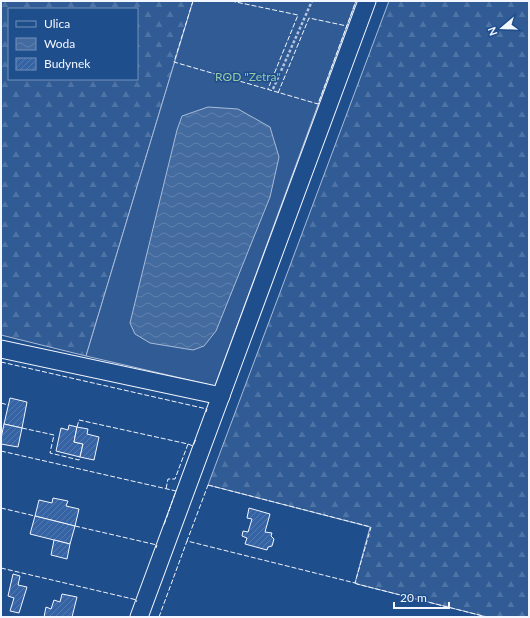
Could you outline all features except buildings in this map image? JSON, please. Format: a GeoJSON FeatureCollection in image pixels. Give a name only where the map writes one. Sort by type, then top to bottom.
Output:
{"type":"FeatureCollection","features":[{"type":"Feature","properties":{"kind":"street"},"geometry":{"type":"LineString","coordinates":[[139,617],[367,1]]}},
{"type":"Feature","properties":{"kind":"street"},"geometry":{"type":"LineString","coordinates":[[1,349],[221,396]]}},
{"type":"Feature","properties":{"kind":"path"},"geometry":{"type":"LineString","coordinates":[[273,89],[312,1]]}},
{"type":"Feature","properties":{"kind":"green space"},"geometry":{"type":"Polygon","coordinates":[[[1,1],[193,1],[86,356],[1,335],[1,1]]]}},
{"type":"Feature","properties":{"kind":"green space"},"geometry":{"type":"Polygon","coordinates":[[[389,1],[529,1],[529,617],[487,617],[357,584],[355,583],[370,527],[208,485],[389,1]]]}},
{"type":"Feature","properties":{"kind":"shaded area","name":"ROD \"Zetra\""},"geometry":{"type":"Polygon","coordinates":[[[193,1],[356,1],[215,386],[86,356],[193,1]]]}},
{"type":"Feature","properties":{"kind":"water"},"geometry":{"type":"Polygon","coordinates":[[[208,107],[238,109],[270,127],[279,157],[270,197],[216,331],[204,346],[193,350],[150,343],[135,334],[130,323],[177,130],[182,116],[208,107]]]}},
{"type":"Feature","properties":{"kind":"fence"},"geometry":{"type":"LineString","coordinates":[[193,1],[174,62],[318,104],[356,1]]}},
{"type":"Feature","properties":{"kind":"fence"},"geometry":{"type":"LineString","coordinates":[[231,1],[298,15],[268,89]]}},
{"type":"Feature","properties":{"kind":"fence"},"geometry":{"type":"LineString","coordinates":[[278,93],[309,18],[347,26]]}},
{"type":"Feature","properties":{"kind":"fence"},"geometry":{"type":"LineString","coordinates":[[1,362],[207,409],[206,412]]}},
{"type":"Feature","properties":{"kind":"fence"},"geometry":{"type":"LineString","coordinates":[[1,403],[8,405]]}},
{"type":"Feature","properties":{"kind":"fence"},"geometry":{"type":"LineString","coordinates":[[77,427],[79,420],[188,444],[175,479],[168,479],[166,489]]}},
{"type":"Feature","properties":{"kind":"fence"},"geometry":{"type":"LineString","coordinates":[[22,428],[54,435],[50,453],[79,460],[80,457]]}},
{"type":"Feature","properties":{"kind":"fence"},"geometry":{"type":"LineString","coordinates":[[188,444],[193,446],[196,439]]}},
{"type":"Feature","properties":{"kind":"fence"},"geometry":{"type":"LineString","coordinates":[[1,451],[176,491],[164,525]]}},
{"type":"Feature","properties":{"kind":"fence"},"geometry":{"type":"LineString","coordinates":[[208,485],[371,527],[355,583],[187,541],[208,485]]}},
{"type":"Feature","properties":{"kind":"fence"},"geometry":{"type":"LineString","coordinates":[[1,508],[35,516]]}},
{"type":"Feature","properties":{"kind":"fence"},"geometry":{"type":"LineString","coordinates":[[75,526],[157,545],[156,548]]}},
{"type":"Feature","properties":{"kind":"fence"},"geometry":{"type":"LineString","coordinates":[[159,617],[187,541]]}},
{"type":"Feature","properties":{"kind":"fence"},"geometry":{"type":"LineString","coordinates":[[1,568],[137,600],[136,602]]}},
{"type":"Feature","properties":{"kind":"fence"},"geometry":{"type":"LineString","coordinates":[[355,583],[487,617]]}}]}
